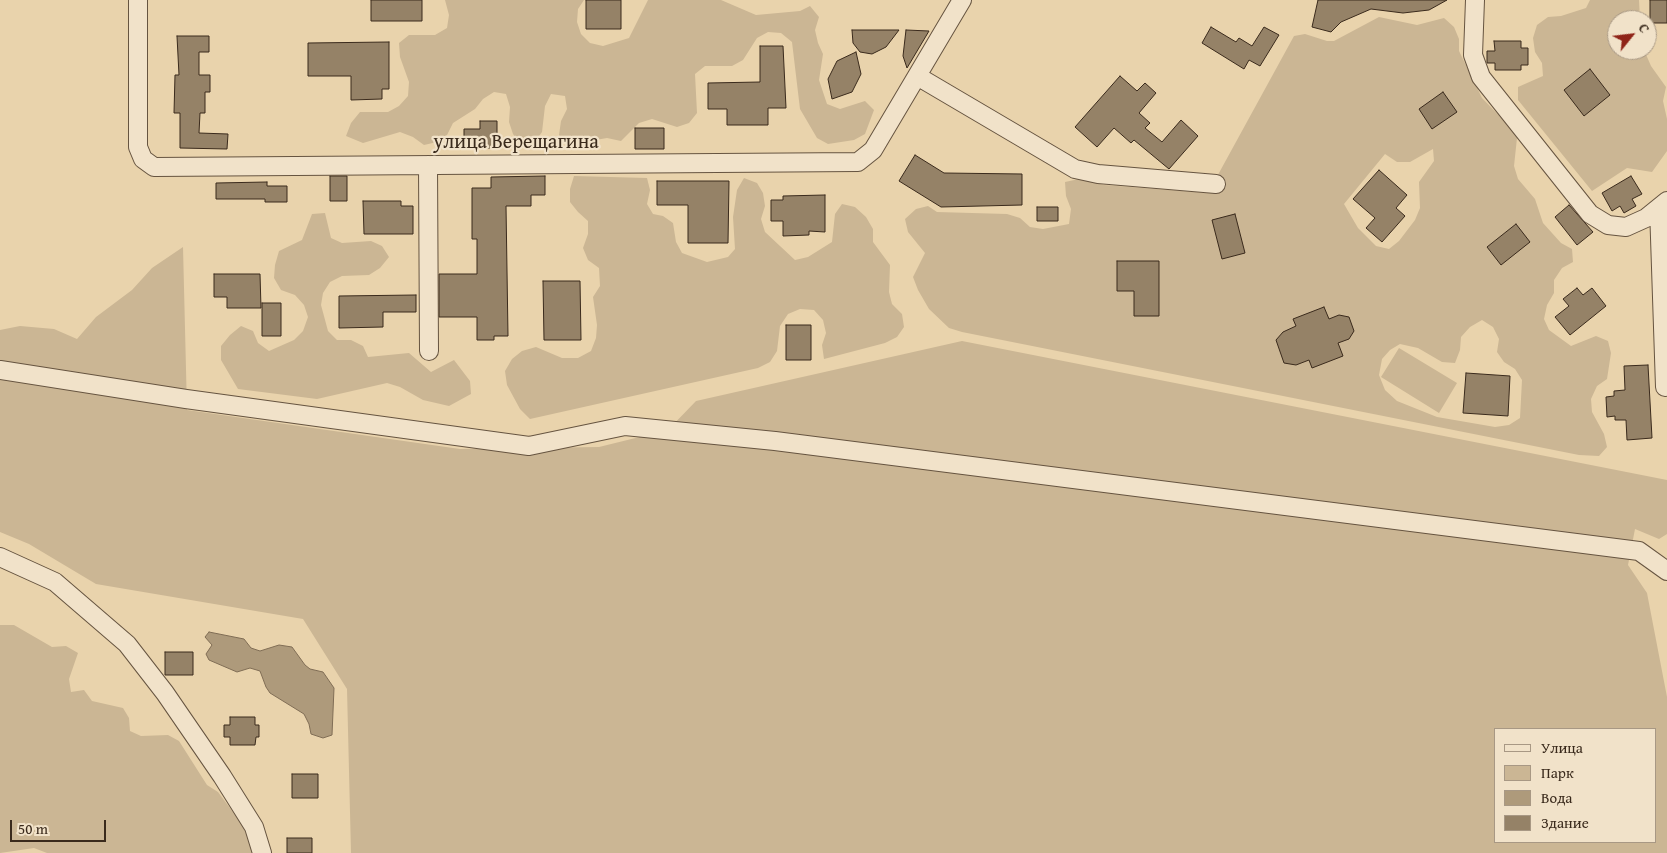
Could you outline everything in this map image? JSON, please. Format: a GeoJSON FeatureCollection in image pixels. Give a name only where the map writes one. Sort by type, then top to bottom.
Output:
{"type":"FeatureCollection","features":[{"type":"Feature","properties":{"kind":"street","name":"улица Верещагина"},"geometry":{"type":"LineString","coordinates":[[138,0],[138,147],[143,160],[154,167],[858,162],[873,150],[962,0]]}},
{"type":"Feature","properties":{"kind":"street"},"geometry":{"type":"LineString","coordinates":[[1475,0],[1473,55],[1481,77],[1590,214],[1608,225],[1626,227],[1637,224],[1663,204]]}},
{"type":"Feature","properties":{"kind":"street"},"geometry":{"type":"LineString","coordinates":[[917,76],[1075,169],[1098,174],[1216,184]]}},
{"type":"Feature","properties":{"kind":"street"},"geometry":{"type":"LineString","coordinates":[[428,165],[429,351]]}},
{"type":"Feature","properties":{"kind":"street"},"geometry":{"type":"LineString","coordinates":[[1663,204],[1665,387]]}},
{"type":"Feature","properties":{"kind":"street"},"geometry":{"type":"LineString","coordinates":[[0,370],[186,399],[529,446],[625,426],[775,440],[1639,551],[1667,571]]}},
{"type":"Feature","properties":{"kind":"street"},"geometry":{"type":"LineString","coordinates":[[0,557],[55,582],[127,644],[165,694],[222,776],[254,826],[262,853]]}},
{"type":"Feature","properties":{"kind":"green space"},"geometry":{"type":"Polygon","coordinates":[[[445,0],[584,0],[578,9],[577,22],[581,34],[590,43],[603,46],[629,38],[648,0],[721,0],[756,15],[800,11],[810,6],[819,17],[815,30],[823,54],[819,80],[827,104],[840,109],[865,101],[874,110],[865,134],[854,140],[828,144],[817,138],[800,109],[792,42],[781,33],[768,32],[757,38],[743,60],[732,66],[705,66],[695,74],[697,113],[689,123],[677,127],[652,119],[639,123],[621,141],[607,138],[567,145],[559,135],[561,121],[567,109],[565,96],[551,94],[545,106],[542,132],[534,143],[522,145],[513,134],[509,122],[510,107],[506,94],[494,92],[483,99],[475,109],[453,123],[447,135],[437,142],[424,145],[413,137],[400,132],[363,143],[346,136],[351,123],[360,112],[388,112],[399,106],[408,96],[409,82],[400,57],[399,43],[409,35],[435,35],[447,28],[449,15],[445,0]]]}},
{"type":"Feature","properties":{"kind":"green space"},"geometry":{"type":"Polygon","coordinates":[[[1590,0],[1639,0],[1640,10],[1607,10],[1607,60],[1648,60],[1666,87],[1663,101],[1667,119],[1667,151],[1652,172],[1627,168],[1592,191],[1518,100],[1518,87],[1543,76],[1542,63],[1535,52],[1533,38],[1537,25],[1548,17],[1561,16],[1586,8],[1590,0]]]}},
{"type":"Feature","properties":{"kind":"green space"},"geometry":{"type":"Polygon","coordinates":[[[1379,17],[1417,25],[1444,18],[1454,27],[1459,39],[1459,51],[1482,98],[1510,127],[1517,138],[1514,166],[1518,179],[1535,199],[1543,223],[1561,243],[1572,249],[1573,262],[1562,268],[1554,280],[1554,293],[1547,305],[1544,319],[1549,330],[1571,346],[1596,336],[1608,341],[1611,353],[1607,379],[1597,386],[1591,399],[1592,412],[1604,434],[1607,447],[1599,456],[1579,455],[962,332],[949,328],[929,309],[913,277],[925,253],[908,232],[905,219],[916,209],[928,206],[937,212],[1007,214],[1020,218],[1030,227],[1043,229],[1069,224],[1071,209],[1066,196],[1065,182],[1079,179],[1104,185],[1208,193],[1294,36],[1305,34],[1327,41],[1334,41],[1379,17]],[[1433,149],[1410,162],[1397,162],[1385,154],[1344,204],[1358,228],[1376,246],[1389,249],[1399,241],[1415,220],[1420,208],[1419,182],[1434,161],[1433,149]],[[1482,320],[1470,327],[1461,337],[1460,350],[1455,363],[1442,362],[1418,348],[1400,344],[1390,350],[1382,359],[1379,375],[1385,390],[1397,401],[1437,417],[1495,427],[1509,425],[1520,418],[1522,380],[1515,369],[1504,362],[1497,352],[1499,339],[1493,327],[1482,320]]]}},
{"type":"Feature","properties":{"kind":"green space"},"geometry":{"type":"Polygon","coordinates":[[[574,176],[647,178],[650,190],[647,204],[653,214],[663,216],[673,223],[676,242],[682,253],[707,262],[728,257],[735,249],[733,217],[737,190],[744,178],[757,183],[763,193],[765,206],[761,219],[765,232],[795,260],[808,257],[832,242],[835,214],[842,204],[855,207],[866,217],[873,229],[873,242],[890,265],[889,292],[892,304],[902,314],[904,327],[897,337],[885,343],[824,359],[822,345],[826,333],[823,320],[814,310],[800,309],[788,314],[780,326],[777,351],[770,362],[758,368],[530,419],[520,409],[507,385],[505,371],[512,359],[522,351],[536,347],[562,358],[578,358],[591,351],[596,338],[597,325],[593,297],[600,286],[599,268],[588,260],[583,248],[588,234],[588,221],[570,202],[570,189],[574,176]]]}},
{"type":"Feature","properties":{"kind":"green space"},"geometry":{"type":"Polygon","coordinates":[[[325,213],[331,238],[342,243],[371,241],[382,246],[389,257],[380,268],[369,275],[342,276],[330,282],[323,293],[321,305],[328,331],[337,340],[351,340],[363,346],[368,357],[409,353],[431,372],[454,360],[470,381],[471,394],[449,406],[423,400],[400,387],[387,383],[317,399],[238,389],[221,360],[221,346],[241,326],[253,331],[258,343],[269,351],[294,340],[303,331],[308,317],[304,305],[295,295],[281,290],[274,278],[275,265],[279,251],[302,240],[312,214],[325,213]]]}},
{"type":"Feature","properties":{"kind":"green space"},"geometry":{"type":"Polygon","coordinates":[[[183,247],[187,410],[460,449],[599,447],[668,430],[696,401],[962,341],[1667,480],[1667,534],[1659,539],[1635,529],[1628,565],[1647,593],[1667,697],[1667,853],[351,853],[347,689],[303,619],[96,584],[29,544],[0,532],[0,330],[20,326],[54,329],[77,339],[96,317],[132,290],[152,268],[183,247]]]}},
{"type":"Feature","properties":{"kind":"green space"},"geometry":{"type":"Polygon","coordinates":[[[1399,348],[1457,383],[1439,413],[1381,377],[1399,348]]]}},
{"type":"Feature","properties":{"kind":"green space"},"geometry":{"type":"Polygon","coordinates":[[[0,625],[14,625],[52,647],[66,646],[78,653],[69,679],[71,692],[84,690],[92,701],[123,708],[129,718],[130,731],[141,736],[168,735],[179,741],[207,785],[218,792],[242,824],[254,853],[47,853],[34,848],[0,853],[0,625]]]}},
{"type":"Feature","properties":{"kind":"water"},"geometry":{"type":"Polygon","coordinates":[[[209,632],[244,639],[251,648],[260,651],[279,645],[292,647],[305,665],[310,669],[323,672],[334,688],[332,735],[323,738],[311,734],[304,714],[270,693],[260,671],[250,668],[237,672],[209,660],[206,654],[212,645],[205,637],[209,632]]]}},
{"type":"Feature","properties":{"kind":"building"},"geometry":{"type":"Polygon","coordinates":[[[371,0],[422,0],[422,21],[371,21],[371,0]]]}},
{"type":"Feature","properties":{"kind":"building"},"geometry":{"type":"Polygon","coordinates":[[[586,0],[621,0],[621,29],[586,29],[586,0]]]}},
{"type":"Feature","properties":{"kind":"building"},"geometry":{"type":"Polygon","coordinates":[[[1318,0],[1447,0],[1429,10],[1403,13],[1371,9],[1341,22],[1331,32],[1312,27],[1318,0]]]}},
{"type":"Feature","properties":{"kind":"building"},"geometry":{"type":"Polygon","coordinates":[[[1650,0],[1667,0],[1667,23],[1657,23],[1657,10],[1650,10],[1650,0]]]}},
{"type":"Feature","properties":{"kind":"building"},"geometry":{"type":"Polygon","coordinates":[[[1211,27],[1236,42],[1239,38],[1252,46],[1264,27],[1279,35],[1260,66],[1249,60],[1244,69],[1202,43],[1211,27]]]}},
{"type":"Feature","properties":{"kind":"building"},"geometry":{"type":"Polygon","coordinates":[[[852,30],[899,30],[886,47],[872,54],[860,52],[853,43],[852,30]]]}},
{"type":"Feature","properties":{"kind":"building"},"geometry":{"type":"Polygon","coordinates":[[[906,30],[929,31],[907,68],[903,56],[906,30]]]}},
{"type":"Feature","properties":{"kind":"building"},"geometry":{"type":"Polygon","coordinates":[[[177,36],[209,36],[209,52],[199,52],[199,75],[210,75],[210,92],[205,92],[205,113],[200,113],[199,133],[228,134],[227,149],[180,148],[180,113],[174,113],[175,75],[179,75],[177,36]]]}},
{"type":"Feature","properties":{"kind":"building"},"geometry":{"type":"Polygon","coordinates":[[[1494,41],[1521,41],[1521,48],[1528,48],[1528,65],[1521,65],[1521,70],[1495,70],[1495,63],[1487,63],[1487,51],[1495,51],[1494,41]]]}},
{"type":"Feature","properties":{"kind":"building"},"geometry":{"type":"Polygon","coordinates":[[[389,42],[389,89],[382,89],[382,99],[351,100],[351,76],[308,76],[308,43],[389,42]]]}},
{"type":"Feature","properties":{"kind":"building"},"geometry":{"type":"Polygon","coordinates":[[[760,46],[783,46],[786,108],[768,108],[768,125],[727,125],[727,109],[708,109],[708,83],[760,82],[760,46]]]}},
{"type":"Feature","properties":{"kind":"building"},"geometry":{"type":"Polygon","coordinates":[[[856,52],[861,74],[852,92],[832,99],[828,79],[837,61],[856,52]]]}},
{"type":"Feature","properties":{"kind":"building"},"geometry":{"type":"Polygon","coordinates":[[[1590,69],[1610,95],[1584,116],[1564,90],[1590,69]]]}},
{"type":"Feature","properties":{"kind":"building"},"geometry":{"type":"Polygon","coordinates":[[[1120,76],[1137,91],[1145,83],[1156,93],[1139,113],[1150,123],[1145,128],[1162,142],[1181,120],[1198,136],[1169,169],[1134,140],[1131,143],[1114,128],[1097,147],[1075,127],[1120,76]]]}},
{"type":"Feature","properties":{"kind":"building"},"geometry":{"type":"Polygon","coordinates":[[[1443,92],[1457,112],[1432,129],[1419,109],[1443,92]]]}},
{"type":"Feature","properties":{"kind":"building"},"geometry":{"type":"Polygon","coordinates":[[[480,121],[497,121],[497,148],[464,148],[464,129],[480,129],[480,121]]]}},
{"type":"Feature","properties":{"kind":"building"},"geometry":{"type":"Polygon","coordinates":[[[635,128],[664,128],[664,149],[635,149],[635,128]]]}},
{"type":"Feature","properties":{"kind":"building"},"geometry":{"type":"Polygon","coordinates":[[[915,155],[944,173],[1022,174],[1022,205],[941,207],[899,181],[915,155]]]}},
{"type":"Feature","properties":{"kind":"building"},"geometry":{"type":"Polygon","coordinates":[[[1379,170],[1407,195],[1396,208],[1405,216],[1382,242],[1366,228],[1375,218],[1353,199],[1379,170]]]}},
{"type":"Feature","properties":{"kind":"building"},"geometry":{"type":"Polygon","coordinates":[[[330,176],[347,176],[347,201],[330,201],[330,176]]]}},
{"type":"Feature","properties":{"kind":"building"},"geometry":{"type":"Polygon","coordinates":[[[545,176],[545,195],[531,195],[531,206],[506,206],[508,336],[494,336],[494,340],[477,340],[477,317],[439,317],[439,274],[477,274],[477,239],[472,239],[472,188],[491,188],[491,177],[545,176]]]}},
{"type":"Feature","properties":{"kind":"building"},"geometry":{"type":"Polygon","coordinates":[[[1631,176],[1642,194],[1632,199],[1636,206],[1624,213],[1620,206],[1612,211],[1602,193],[1631,176]]]}},
{"type":"Feature","properties":{"kind":"building"},"geometry":{"type":"Polygon","coordinates":[[[657,181],[729,181],[728,243],[688,243],[688,205],[657,205],[657,181]]]}},
{"type":"Feature","properties":{"kind":"building"},"geometry":{"type":"Polygon","coordinates":[[[267,182],[267,186],[287,186],[287,202],[265,202],[265,199],[216,199],[216,183],[267,182]]]}},
{"type":"Feature","properties":{"kind":"building"},"geometry":{"type":"Polygon","coordinates":[[[825,195],[825,232],[809,231],[809,235],[783,236],[783,221],[771,221],[771,200],[783,200],[783,196],[825,195]]]}},
{"type":"Feature","properties":{"kind":"building"},"geometry":{"type":"Polygon","coordinates":[[[363,201],[401,201],[401,206],[413,206],[413,234],[364,234],[363,201]]]}},
{"type":"Feature","properties":{"kind":"building"},"geometry":{"type":"Polygon","coordinates":[[[1569,205],[1593,232],[1577,245],[1555,217],[1569,205]]]}},
{"type":"Feature","properties":{"kind":"building"},"geometry":{"type":"Polygon","coordinates":[[[1037,207],[1058,207],[1058,221],[1037,221],[1037,207]]]}},
{"type":"Feature","properties":{"kind":"building"},"geometry":{"type":"Polygon","coordinates":[[[1235,214],[1245,253],[1222,259],[1212,220],[1235,214]]]}},
{"type":"Feature","properties":{"kind":"building"},"geometry":{"type":"Polygon","coordinates":[[[1516,224],[1530,242],[1501,265],[1487,247],[1516,224]]]}},
{"type":"Feature","properties":{"kind":"building"},"geometry":{"type":"Polygon","coordinates":[[[1117,261],[1159,261],[1159,316],[1134,316],[1134,291],[1117,291],[1117,261]]]}},
{"type":"Feature","properties":{"kind":"building"},"geometry":{"type":"Polygon","coordinates":[[[214,274],[260,274],[261,308],[227,308],[227,297],[214,297],[214,274]]]}},
{"type":"Feature","properties":{"kind":"building"},"geometry":{"type":"Polygon","coordinates":[[[543,281],[580,281],[581,340],[544,340],[543,281]]]}},
{"type":"Feature","properties":{"kind":"building"},"geometry":{"type":"Polygon","coordinates":[[[1577,288],[1583,295],[1592,288],[1606,306],[1570,335],[1555,317],[1569,306],[1563,299],[1577,288]]]}},
{"type":"Feature","properties":{"kind":"building"},"geometry":{"type":"Polygon","coordinates":[[[416,295],[416,312],[383,312],[383,327],[339,328],[339,296],[416,295]]]}},
{"type":"Feature","properties":{"kind":"building"},"geometry":{"type":"Polygon","coordinates":[[[262,303],[281,303],[281,336],[262,336],[262,303]]]}},
{"type":"Feature","properties":{"kind":"building"},"geometry":{"type":"Polygon","coordinates":[[[1324,307],[1329,319],[1339,315],[1349,317],[1354,331],[1349,339],[1338,343],[1343,356],[1312,368],[1309,360],[1296,365],[1284,363],[1276,340],[1283,332],[1296,326],[1293,319],[1324,307]]]}},
{"type":"Feature","properties":{"kind":"building"},"geometry":{"type":"Polygon","coordinates":[[[786,325],[811,325],[811,360],[786,360],[786,325]]]}},
{"type":"Feature","properties":{"kind":"building"},"geometry":{"type":"Polygon","coordinates":[[[1648,365],[1652,438],[1627,440],[1626,420],[1615,420],[1615,416],[1607,417],[1606,397],[1614,396],[1614,391],[1625,390],[1624,366],[1648,365]]]}},
{"type":"Feature","properties":{"kind":"building"},"geometry":{"type":"Polygon","coordinates":[[[1466,373],[1510,376],[1508,416],[1463,413],[1466,373]]]}},
{"type":"Feature","properties":{"kind":"building"},"geometry":{"type":"Polygon","coordinates":[[[165,652],[193,652],[193,675],[165,675],[165,652]]]}},
{"type":"Feature","properties":{"kind":"building"},"geometry":{"type":"Polygon","coordinates":[[[230,717],[255,717],[255,725],[259,725],[259,737],[256,737],[255,745],[230,745],[230,737],[224,737],[224,725],[230,725],[230,717]]]}},
{"type":"Feature","properties":{"kind":"building"},"geometry":{"type":"Polygon","coordinates":[[[292,774],[318,774],[318,798],[292,798],[292,774]]]}},
{"type":"Feature","properties":{"kind":"building"},"geometry":{"type":"Polygon","coordinates":[[[287,838],[312,838],[312,853],[287,853],[287,838]]]}}]}
